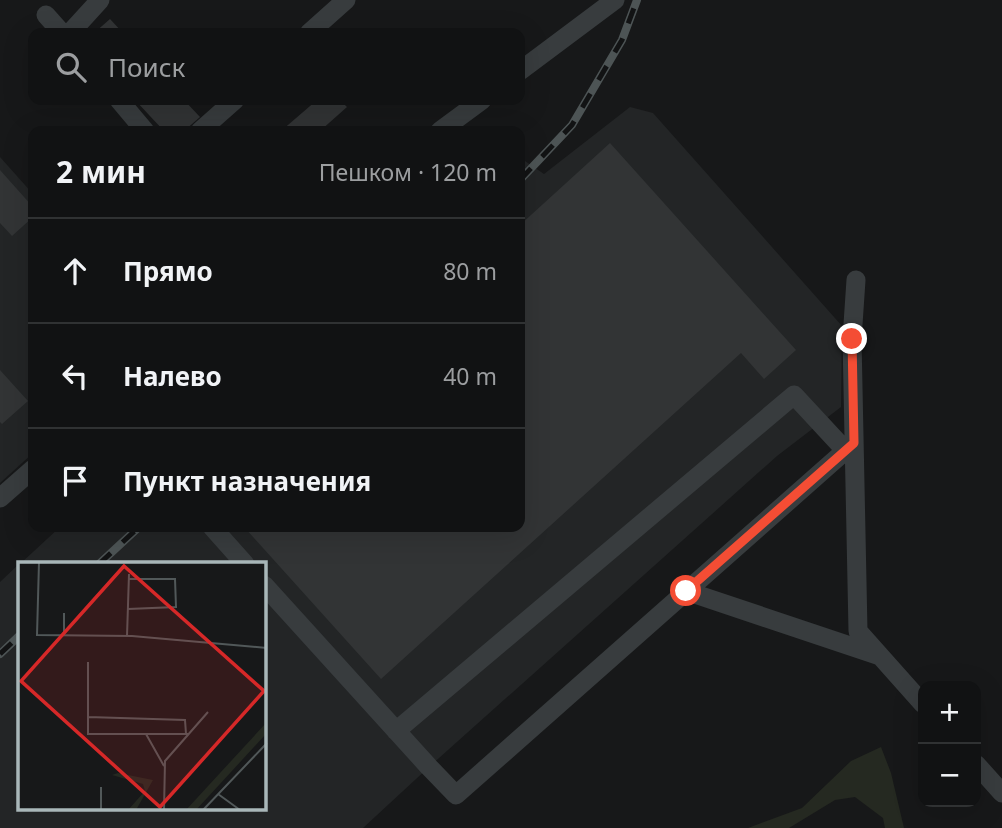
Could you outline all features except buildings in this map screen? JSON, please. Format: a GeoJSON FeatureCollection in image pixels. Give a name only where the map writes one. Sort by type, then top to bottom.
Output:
{"type":"FeatureCollection","features":[{"type":"Feature","properties":{"kind":"lane"},"geometry":{"type":"LineString","coordinates":[[75,28],[100,0]]}},
{"type":"Feature","properties":{"kind":"lane"},"geometry":{"type":"LineString","coordinates":[[315,28],[346,0]]}},
{"type":"Feature","properties":{"kind":"lane"},"geometry":{"type":"LineString","coordinates":[[525,67],[615,0]]}},
{"type":"Feature","properties":{"kind":"lane"},"geometry":{"type":"LineString","coordinates":[[46,15],[58,28]]}},
{"type":"Feature","properties":{"kind":"lane"},"geometry":{"type":"LineString","coordinates":[[123,105],[141,126]]}},
{"type":"Feature","properties":{"kind":"lane"},"geometry":{"type":"LineString","coordinates":[[206,126],[229,105]]}},
{"type":"Feature","properties":{"kind":"lane"},"geometry":{"type":"LineString","coordinates":[[447,126],[475,105]]}},
{"type":"Feature","properties":{"kind":"lane"},"geometry":{"type":"LineString","coordinates":[[856,279],[850,446],[858,631],[918,698]]}},
{"type":"Feature","properties":{"kind":"lane"},"geometry":{"type":"LineString","coordinates":[[396,731],[794,395],[850,446]]}},
{"type":"Feature","properties":{"kind":"lane"},"geometry":{"type":"LineString","coordinates":[[266,587],[456,795],[850,446]]}},
{"type":"Feature","properties":{"kind":"lane"},"geometry":{"type":"LineString","coordinates":[[3,489],[28,472]]}},
{"type":"Feature","properties":{"kind":"lane"},"geometry":{"type":"LineString","coordinates":[[216,532],[243,562]]}},
{"type":"Feature","properties":{"kind":"lane"},"geometry":{"type":"LineString","coordinates":[[686,591],[881,656]]}},
{"type":"Feature","properties":{"kind":"lane"},"geometry":{"type":"LineString","coordinates":[[981,770],[1002,793]]}},
{"type":"Feature","properties":{"kind":"shaded area"},"geometry":{"type":"Polygon","coordinates":[[[630,107],[653,113],[842,326],[841,407],[777,456],[363,828],[0,828],[0,582],[18,565],[18,810],[266,810],[266,562],[22,562],[55,532],[525,532],[525,161],[544,174],[630,107]]]}},
{"type":"Feature","properties":{"kind":"shaded area"},"geometry":{"type":"Polygon","coordinates":[[[0,157],[28,188],[28,458],[0,483],[0,157]]]}},
{"type":"Feature","properties":{"kind":"shaded area"},"geometry":{"type":"Polygon","coordinates":[[[881,747],[891,773],[904,828],[885,828],[883,818],[855,797],[835,800],[789,828],[748,828],[802,808],[851,761],[881,747]]]}},
{"type":"Feature","properties":{"kind":"railway"},"geometry":{"type":"LineString","coordinates":[[525,175],[572,125],[622,40],[637,0]]}},
{"type":"Feature","properties":{"kind":"railway"},"geometry":{"type":"LineString","coordinates":[[101,562],[134,532]]}},
{"type":"Feature","properties":{"kind":"railway"},"geometry":{"type":"LineString","coordinates":[[0,654],[18,637]]}},
{"type":"Feature","properties":{"kind":"route"},"geometry":{"type":"LineString","coordinates":[[686,591],[854,443],[852,339]]}}]}
